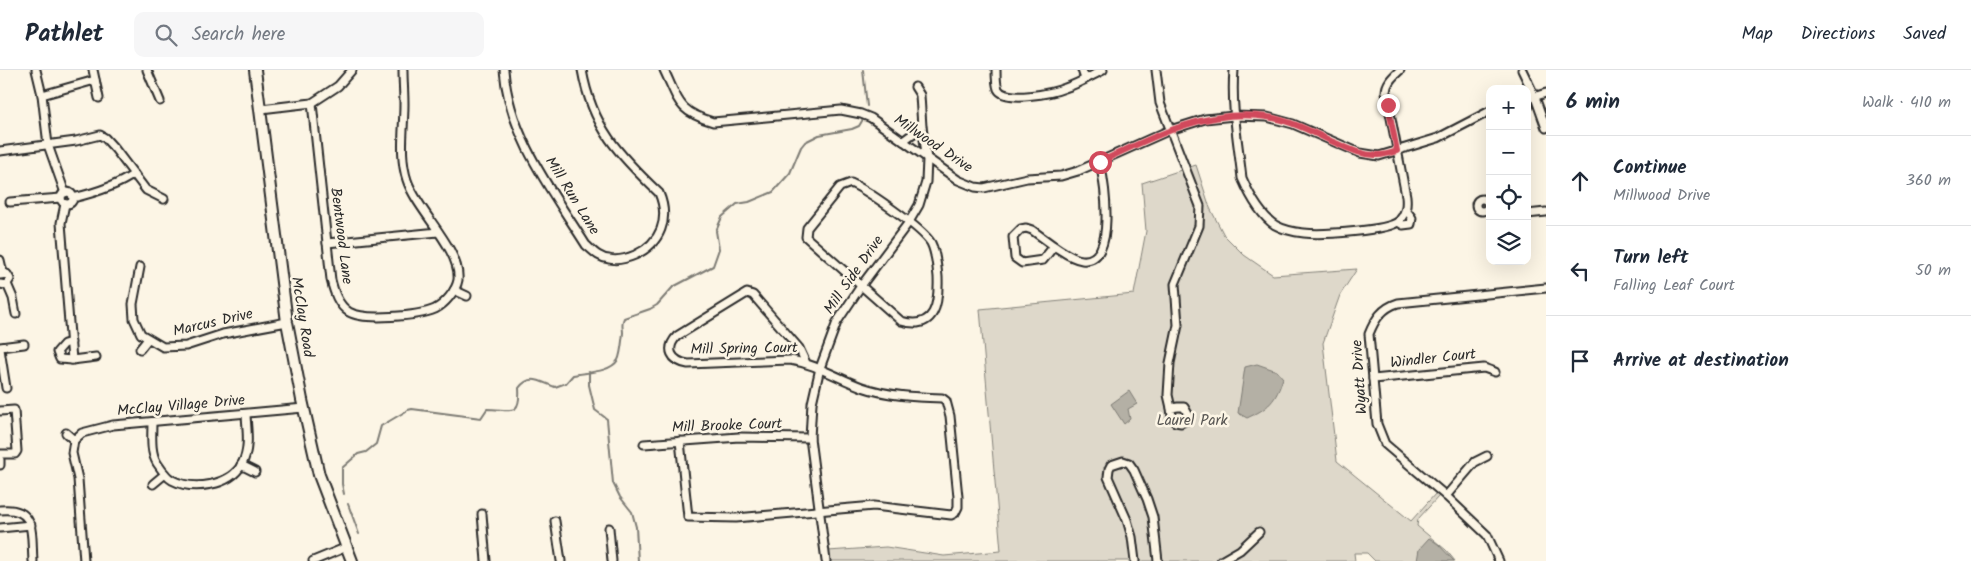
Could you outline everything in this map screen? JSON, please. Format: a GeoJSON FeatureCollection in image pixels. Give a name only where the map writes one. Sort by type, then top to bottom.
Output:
{"type":"FeatureCollection","features":[{"type":"Feature","properties":{"kind":"main road","name":"McClay Road"},"geometry":{"type":"LineString","coordinates":[[255,70],[261,108],[274,232],[287,322],[304,408],[320,475],[352,561]]}},
{"type":"Feature","properties":{"kind":"street"},"geometry":{"type":"LineString","coordinates":[[36,70],[42,95],[48,145],[64,198],[61,223],[72,360]]}},
{"type":"Feature","properties":{"kind":"street"},"geometry":{"type":"LineString","coordinates":[[93,70],[100,98]]}},
{"type":"Feature","properties":{"kind":"street"},"geometry":{"type":"LineString","coordinates":[[147,70],[160,101]]}},
{"type":"Feature","properties":{"kind":"street"},"geometry":{"type":"LineString","coordinates":[[261,108],[312,103],[338,86],[352,70]]}},
{"type":"Feature","properties":{"kind":"street"},"geometry":{"type":"LineString","coordinates":[[403,70],[403,160],[407,180],[419,204],[456,263],[458,283],[454,290],[467,296]]}},
{"type":"Feature","properties":{"kind":"street","name":"Mill Run Lane"},"geometry":{"type":"LineString","coordinates":[[504,70],[512,110],[522,138],[540,172],[586,245],[596,254],[609,259],[628,258],[650,245],[658,237],[664,222],[663,202],[659,194],[615,148],[604,132],[590,104],[582,70]]}},
{"type":"Feature","properties":{"kind":"street","name":"Millwood Drive"},"geometry":{"type":"LineString","coordinates":[[664,70],[682,107],[689,113],[713,122],[841,110],[861,114],[871,118],[958,180],[975,187],[984,188],[1027,178],[1061,176],[1100,162],[1170,130],[1205,119],[1234,116],[1267,117],[1293,124],[1360,153],[1380,156],[1438,138],[1486,113]]}},
{"type":"Feature","properties":{"kind":"street"},"geometry":{"type":"LineString","coordinates":[[996,70],[998,89],[1003,94],[1011,97],[1050,93],[1066,88],[1103,70]]}},
{"type":"Feature","properties":{"kind":"street"},"geometry":{"type":"LineString","coordinates":[[1082,70],[1085,79]]}},
{"type":"Feature","properties":{"kind":"street"},"geometry":{"type":"LineString","coordinates":[[1156,70],[1158,96],[1200,206],[1200,222],[1175,284],[1178,324],[1170,363],[1168,395],[1171,408]]}},
{"type":"Feature","properties":{"kind":"street"},"geometry":{"type":"LineString","coordinates":[[1234,70],[1232,88],[1234,116],[1242,178],[1250,196],[1275,224],[1290,231],[1307,234],[1329,234],[1387,227],[1398,222],[1406,210],[1406,196],[1386,87],[1400,70]]}},
{"type":"Feature","properties":{"kind":"street"},"geometry":{"type":"LineString","coordinates":[[1522,70],[1535,97],[1546,128]]}},
{"type":"Feature","properties":{"kind":"street"},"geometry":{"type":"LineString","coordinates":[[42,95],[95,80]]}},
{"type":"Feature","properties":{"kind":"street","name":"Mill Side Drive"},"geometry":{"type":"LineString","coordinates":[[826,561],[810,438],[812,403],[820,368],[837,322],[861,286],[909,222],[919,205],[924,190],[927,159],[920,95],[915,87]]}},
{"type":"Feature","properties":{"kind":"street"},"geometry":{"type":"LineString","coordinates":[[1531,98],[1546,93]]}},
{"type":"Feature","properties":{"kind":"street","name":"Bentwood Lane"},"geometry":{"type":"LineString","coordinates":[[312,103],[331,280],[336,298],[348,312],[362,317],[403,315],[434,309],[443,304],[454,290]]}},
{"type":"Feature","properties":{"kind":"street"},"geometry":{"type":"LineString","coordinates":[[903,141],[922,127]]}},
{"type":"Feature","properties":{"kind":"street"},"geometry":{"type":"LineString","coordinates":[[0,151],[100,136],[105,138],[115,149],[146,190],[164,199]]}},
{"type":"Feature","properties":{"kind":"street"},"geometry":{"type":"LineString","coordinates":[[1054,246],[1043,260],[1022,263],[1015,258],[1013,237],[1021,229],[1032,230],[1054,246],[1082,260],[1094,257],[1100,250],[1107,217],[1104,180],[1100,162]]}},
{"type":"Feature","properties":{"kind":"street"},"geometry":{"type":"LineString","coordinates":[[10,202],[64,198],[71,204],[73,198],[100,190],[125,180],[134,174]]}},
{"type":"Feature","properties":{"kind":"street"},"geometry":{"type":"LineString","coordinates":[[852,183],[909,222],[922,231],[931,244],[937,265],[939,296],[935,311],[927,319],[915,323],[901,321],[806,237],[807,228],[840,187],[852,183]]}},
{"type":"Feature","properties":{"kind":"street"},"geometry":{"type":"LineString","coordinates":[[1398,222],[1403,226],[1411,224],[1412,218],[1406,210]]}},
{"type":"Feature","properties":{"kind":"street"},"geometry":{"type":"LineString","coordinates":[[1531,214],[1546,212]]}},
{"type":"Feature","properties":{"kind":"street"},"geometry":{"type":"LineString","coordinates":[[327,243],[438,232]]}},
{"type":"Feature","properties":{"kind":"street"},"geometry":{"type":"LineString","coordinates":[[0,260],[2,274],[10,277],[4,284],[13,298],[16,314]]}},
{"type":"Feature","properties":{"kind":"street"},"geometry":{"type":"LineString","coordinates":[[140,267],[133,304],[134,319],[141,334],[148,339],[140,349]]}},
{"type":"Feature","properties":{"kind":"street","name":"Wyatt Drive"},"geometry":{"type":"LineString","coordinates":[[1499,561],[1487,535],[1446,496],[1385,444],[1377,424],[1369,334],[1372,325],[1382,312],[1392,305],[1546,288]]}},
{"type":"Feature","properties":{"kind":"street","name":"Mill Spring Court"},"geometry":{"type":"LineString","coordinates":[[806,363],[799,348],[753,295],[748,293],[677,336],[670,349],[670,354],[674,359],[688,364],[790,360],[820,368],[875,391],[908,397],[942,398],[946,401],[950,416],[958,507],[955,513],[951,515],[874,506],[819,511]]}},
{"type":"Feature","properties":{"kind":"street","name":"Marcus Drive"},"geometry":{"type":"LineString","coordinates":[[148,339],[163,347],[179,347],[231,332],[287,322]]}},
{"type":"Feature","properties":{"kind":"street"},"geometry":{"type":"LineString","coordinates":[[71,342],[64,344],[57,352],[60,359],[72,360],[96,357]]}},
{"type":"Feature","properties":{"kind":"street"},"geometry":{"type":"LineString","coordinates":[[6,388],[0,348],[24,344]]}},
{"type":"Feature","properties":{"kind":"street","name":"Windler Court"},"geometry":{"type":"LineString","coordinates":[[1373,379],[1484,368],[1495,372]]}},
{"type":"Feature","properties":{"kind":"street","name":"McClay Village Drive"},"geometry":{"type":"LineString","coordinates":[[74,440],[82,433],[104,427],[304,408]]}},
{"type":"Feature","properties":{"kind":"street"},"geometry":{"type":"LineString","coordinates":[[0,411],[14,410],[18,450],[15,454],[0,454]]}},
{"type":"Feature","properties":{"kind":"street"},"geometry":{"type":"LineString","coordinates":[[152,422],[153,453],[156,462],[165,474],[171,480],[182,484],[207,484],[232,476],[241,465],[247,450],[246,414]]}},
{"type":"Feature","properties":{"kind":"street"},"geometry":{"type":"LineString","coordinates":[[66,433],[74,440],[72,453],[78,479],[84,561]]}},
{"type":"Feature","properties":{"kind":"street","name":"Mill Brooke Court"},"geometry":{"type":"LineString","coordinates":[[644,444],[740,437],[810,438]]}},
{"type":"Feature","properties":{"kind":"street"},"geometry":{"type":"LineString","coordinates":[[680,441],[688,517],[736,518],[819,511]]}},
{"type":"Feature","properties":{"kind":"street"},"geometry":{"type":"LineString","coordinates":[[1446,496],[1475,462],[1487,456]]}},
{"type":"Feature","properties":{"kind":"street"},"geometry":{"type":"LineString","coordinates":[[0,460],[0,465]]}},
{"type":"Feature","properties":{"kind":"street"},"geometry":{"type":"LineString","coordinates":[[1135,561],[1132,537],[1127,520],[1108,477],[1109,469],[1112,465],[1123,461],[1129,463],[1136,473],[1153,517],[1158,561]]}},
{"type":"Feature","properties":{"kind":"street"},"geometry":{"type":"LineString","coordinates":[[241,465],[255,472]]}},
{"type":"Feature","properties":{"kind":"street"},"geometry":{"type":"LineString","coordinates":[[153,484],[165,474]]}},
{"type":"Feature","properties":{"kind":"street"},"geometry":{"type":"LineString","coordinates":[[0,510],[19,510],[25,514],[31,525],[34,561]]}},
{"type":"Feature","properties":{"kind":"street"},"geometry":{"type":"LineString","coordinates":[[482,514],[486,561]]}},
{"type":"Feature","properties":{"kind":"street"},"geometry":{"type":"LineString","coordinates":[[555,521],[561,561]]}},
{"type":"Feature","properties":{"kind":"street"},"geometry":{"type":"LineString","coordinates":[[0,528],[31,525]]}},
{"type":"Feature","properties":{"kind":"street"},"geometry":{"type":"LineString","coordinates":[[609,528],[612,561]]}},
{"type":"Feature","properties":{"kind":"street"},"geometry":{"type":"LineString","coordinates":[[1222,561],[1240,550],[1259,532]]}},
{"type":"Feature","properties":{"kind":"street"},"geometry":{"type":"LineString","coordinates":[[313,561],[347,548]]}},
{"type":"Feature","properties":{"kind":"green space","name":"Laurel Park"},"geometry":{"type":"Polygon","coordinates":[[[1196,165],[1210,208],[1224,235],[1244,255],[1273,275],[1357,269],[1340,295],[1323,343],[1337,461],[1411,521],[1436,493],[1439,496],[1418,519],[1417,526],[1446,550],[1455,561],[1375,561],[1367,553],[1354,553],[1355,561],[829,561],[828,551],[886,547],[944,556],[1001,551],[980,309],[1134,294],[1146,231],[1142,183],[1196,165]]]}},
{"type":"Feature","properties":{"kind":"shaded area"},"geometry":{"type":"Polygon","coordinates":[[[1257,364],[1277,371],[1283,378],[1278,393],[1271,403],[1247,418],[1238,413],[1245,367],[1257,364]]]}},
{"type":"Feature","properties":{"kind":"shaded area"},"geometry":{"type":"Polygon","coordinates":[[[1129,391],[1137,404],[1128,409],[1130,419],[1124,424],[1111,404],[1129,391]]]}},
{"type":"Feature","properties":{"kind":"shaded area"},"geometry":{"type":"Polygon","coordinates":[[[1429,538],[1438,544],[1454,561],[1417,561],[1419,549],[1429,538]]]}},
{"type":"Feature","properties":{"kind":"waterway"},"geometry":{"type":"LineString","coordinates":[[863,70],[867,106]]}},
{"type":"Feature","properties":{"kind":"waterway"},"geometry":{"type":"LineString","coordinates":[[344,494],[342,468],[358,454],[366,452],[376,444],[381,426],[408,410],[481,418],[487,409],[512,410],[516,408],[519,388],[527,381],[536,380],[555,387],[566,383],[573,375],[603,370],[614,364],[620,355],[624,318],[657,305],[673,287],[713,266],[719,249],[716,231],[722,217],[737,204],[749,202],[773,192],[790,173],[805,142],[819,135],[852,129],[859,126],[862,121]]}},
{"type":"Feature","properties":{"kind":"waterway"},"geometry":{"type":"LineString","coordinates":[[589,372],[589,385],[595,410],[607,419],[613,483],[620,497],[632,512],[636,527],[638,561]]}},
{"type":"Feature","properties":{"kind":"waterway"},"geometry":{"type":"LineString","coordinates":[[348,504],[359,534]]}},
{"type":"Feature","properties":{"kind":"route"},"geometry":{"type":"LineString","coordinates":[[1100,162],[1170,130],[1205,119],[1234,116],[1267,117],[1293,124],[1360,153],[1380,156],[1397,151],[1388,105]]}}]}
